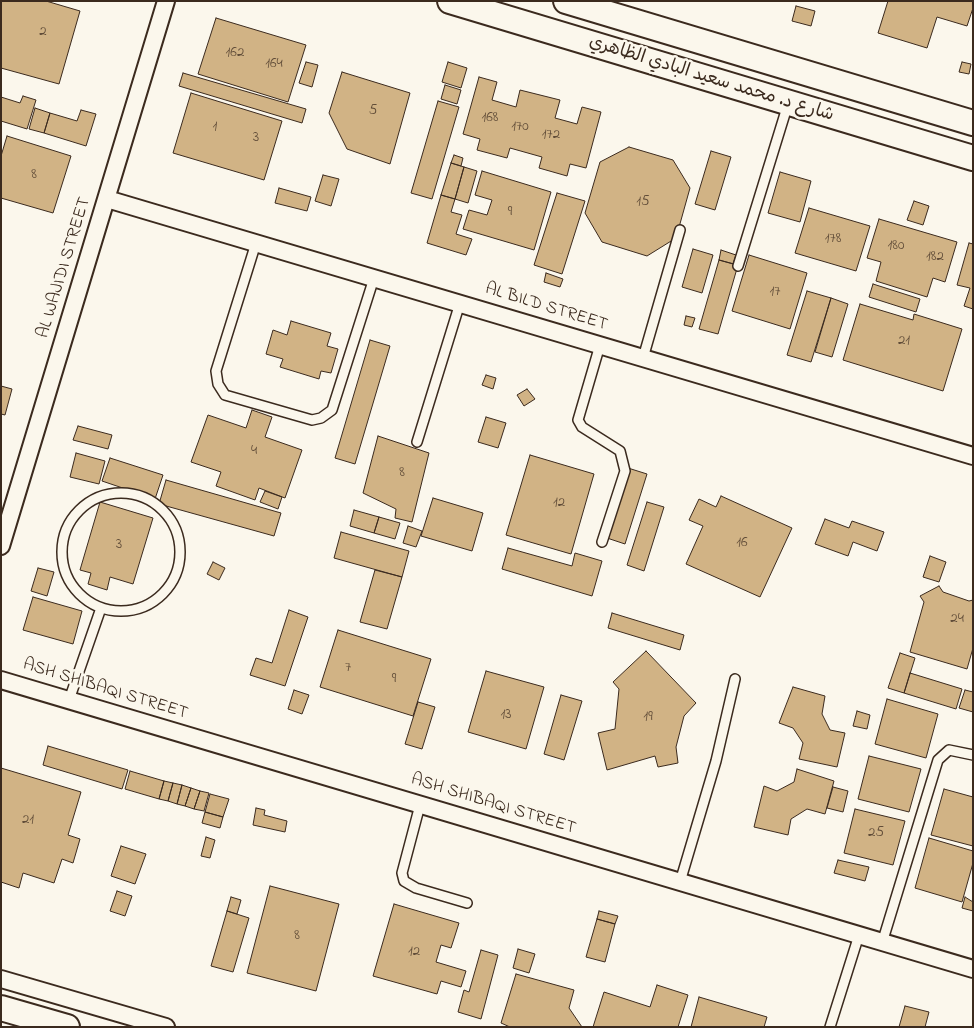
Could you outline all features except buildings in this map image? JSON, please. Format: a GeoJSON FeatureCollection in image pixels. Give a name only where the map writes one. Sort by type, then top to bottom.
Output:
{"type":"FeatureCollection","features":[{"type":"Feature","properties":{"kind":"street","name":"AL WAJIDI STREET"},"geometry":{"type":"LineString","coordinates":[[1,546],[166,1]]}},
{"type":"Feature","properties":{"kind":"street","name":"شارع د. محمد سعيد البادي الظاهري"},"geometry":{"type":"LineString","coordinates":[[450,1],[973,158]]}},
{"type":"Feature","properties":{"kind":"street","name":"شارع د. محمد سعيد البادي الظاهري"},"geometry":{"type":"LineString","coordinates":[[566,1],[973,123]]}},
{"type":"Feature","properties":{"kind":"street","name":"AL BILD STREET"},"geometry":{"type":"LineString","coordinates":[[107,199],[973,456]]}},
{"type":"Feature","properties":{"kind":"street","name":"ASH SHIBAQI STREET"},"geometry":{"type":"LineString","coordinates":[[1,680],[973,969]]}},
{"type":"Feature","properties":{"kind":"street"},"geometry":{"type":"LineString","coordinates":[[1,979],[166,1027]]}},
{"type":"Feature","properties":{"kind":"street"},"geometry":{"type":"LineString","coordinates":[[1,1008],[67,1027]]}},
{"type":"Feature","properties":{"kind":"lane"},"geometry":{"type":"LineString","coordinates":[[738,266],[788,103]]}},
{"type":"Feature","properties":{"kind":"lane"},"geometry":{"type":"LineString","coordinates":[[643,358],[680,230]]}},
{"type":"Feature","properties":{"kind":"lane"},"geometry":{"type":"LineString","coordinates":[[256,243],[216,372],[218,384],[225,395],[312,420],[321,418],[332,410],[374,278]]}},
{"type":"Feature","properties":{"kind":"lane"},"geometry":{"type":"LineString","coordinates":[[417,442],[460,303]]}},
{"type":"Feature","properties":{"kind":"lane"},"geometry":{"type":"LineString","coordinates":[[600,346],[578,420],[582,427],[620,451],[625,472],[602,542]]}},
{"type":"Feature","properties":{"kind":"lane"},"geometry":{"type":"LineString","coordinates":[[128,492],[155,502],[174,523],[182,551],[176,579],[156,601],[129,612],[101,608],[76,592],[62,567],[62,538],[75,512],[99,496],[128,492]]}},
{"type":"Feature","properties":{"kind":"lane"},"geometry":{"type":"LineString","coordinates":[[69,700],[101,608]]}},
{"type":"Feature","properties":{"kind":"lane"},"geometry":{"type":"LineString","coordinates":[[680,882],[716,760],[735,679]]}},
{"type":"Feature","properties":{"kind":"lane"},"geometry":{"type":"LineString","coordinates":[[882,943],[938,760],[948,750],[973,755]]}},
{"type":"Feature","properties":{"kind":"lane"},"geometry":{"type":"LineString","coordinates":[[420,804],[402,873],[404,880],[416,888],[467,903]]}},
{"type":"Feature","properties":{"kind":"lane"},"geometry":{"type":"LineString","coordinates":[[830,1027],[859,935]]}}]}
